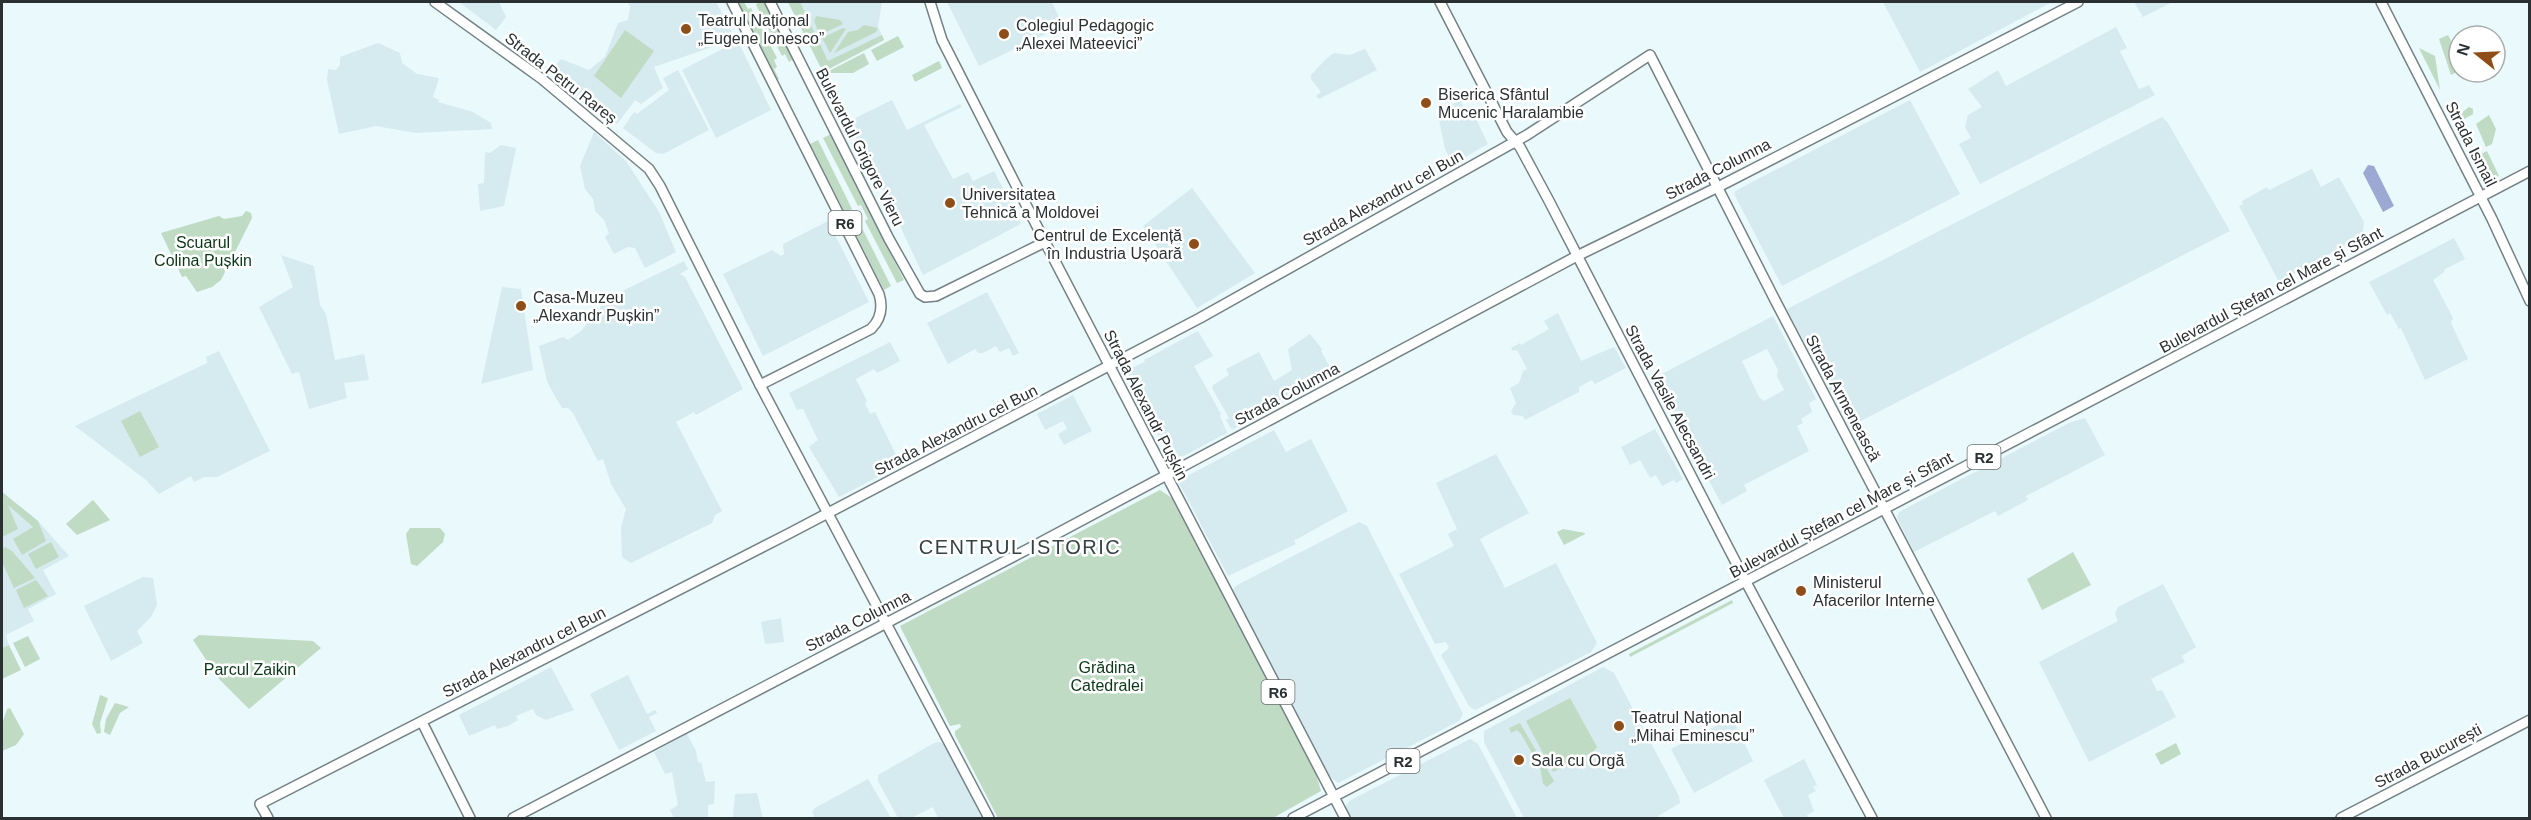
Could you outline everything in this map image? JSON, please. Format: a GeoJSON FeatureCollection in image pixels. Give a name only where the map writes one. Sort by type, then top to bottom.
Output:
{"type":"FeatureCollection","features":[{"type":"Feature","properties":{"kind":"main road","name":"Strada Petru Rareș"},"geometry":{"type":"LineString","coordinates":[[435,2],[542,79],[649,169],[660,186],[760,385],[989,819]]}},
{"type":"Feature","properties":{"kind":"main road","name":"R6"},"geometry":{"type":"LineString","coordinates":[[732,2],[879,294],[881,313],[871,329],[760,385]]}},
{"type":"Feature","properties":{"kind":"main road","name":"Bulevardul Grigore Vieru"},"geometry":{"type":"LineString","coordinates":[[770,2],[915,289],[922,296],[931,298],[1045,242]]}},
{"type":"Feature","properties":{"kind":"main road","name":"Strada Alexandr Pușkin"},"geometry":{"type":"LineString","coordinates":[[930,2],[942,40],[1165,476],[1345,819]]}},
{"type":"Feature","properties":{"kind":"main road","name":"Strada Vasile Alecsandri"},"geometry":{"type":"LineString","coordinates":[[1440,2],[1507,132],[1515,141],[1577,256],[1872,819]]}},
{"type":"Feature","properties":{"kind":"main road","name":"Strada Columna"},"geometry":{"type":"LineString","coordinates":[[513,819],[1577,256],[1718,187],[2078,2]]}},
{"type":"Feature","properties":{"kind":"main road","name":"Strada Ismail"},"geometry":{"type":"LineString","coordinates":[[2381,2],[2481,197],[2529,301]]}},
{"type":"Feature","properties":{"kind":"main road","name":"Strada Alexandru cel Bun"},"geometry":{"type":"LineString","coordinates":[[268,819],[260,804],[1109,367],[1515,141],[1650,55]]}},
{"type":"Feature","properties":{"kind":"main road","name":"Strada Armenească"},"geometry":{"type":"LineString","coordinates":[[1650,55],[2046,819]]}},
{"type":"Feature","properties":{"kind":"main road","name":"Bulevardul Ștefan cel Mare și Sfânt"},"geometry":{"type":"LineString","coordinates":[[1293,819],[2529,171]]}},
{"type":"Feature","properties":{"kind":"main road","name":"Strada București"},"geometry":{"type":"LineString","coordinates":[[2341,819],[2529,720]]}},
{"type":"Feature","properties":{"kind":"main road"},"geometry":{"type":"LineString","coordinates":[[422,722],[470,819]]}},
{"type":"Feature","properties":{"kind":"shaded area"},"geometry":{"type":"Polygon","coordinates":[[[459,2],[499,2],[506,17],[496,30],[459,2]]]}},
{"type":"Feature","properties":{"kind":"shaded area"},"geometry":{"type":"Polygon","coordinates":[[[628,2],[716,2],[734,36],[715,46],[654,67],[663,88],[641,104],[635,100],[617,124],[550,72],[561,59],[589,70],[605,57],[618,23],[628,20],[630,7],[628,2]]]}},
{"type":"Feature","properties":{"kind":"shaded area"},"geometry":{"type":"Polygon","coordinates":[[[788,2],[882,2],[878,27],[884,40],[823,72],[788,2]]]}},
{"type":"Feature","properties":{"kind":"shaded area","name":"Colegiul Pedagogic „Alexei Mateevici”"},"geometry":{"type":"Polygon","coordinates":[[[947,2],[1052,2],[1059,17],[1054,20],[1058,28],[979,66],[947,2]]]}},
{"type":"Feature","properties":{"kind":"shaded area"},"geometry":{"type":"Polygon","coordinates":[[[1883,2],[2052,2],[1920,72],[1883,2]]]}},
{"type":"Feature","properties":{"kind":"shaded area"},"geometry":{"type":"Polygon","coordinates":[[[2134,2],[2173,2],[2143,17],[2134,2]]]}},
{"type":"Feature","properties":{"kind":"shaded area"},"geometry":{"type":"Polygon","coordinates":[[[2116,27],[2127,48],[2120,51],[2139,89],[2149,85],[2155,95],[1980,184],[1959,144],[1971,138],[1965,127],[1968,115],[1982,107],[1968,89],[1998,70],[2006,86],[2116,27]]]}},
{"type":"Feature","properties":{"kind":"shaded area"},"geometry":{"type":"Polygon","coordinates":[[[738,41],[771,110],[716,138],[682,70],[738,41]]]}},
{"type":"Feature","properties":{"kind":"shaded area"},"geometry":{"type":"Polygon","coordinates":[[[378,43],[400,53],[402,63],[417,74],[439,78],[433,97],[439,100],[438,102],[473,112],[491,123],[492,129],[416,133],[376,126],[339,134],[327,80],[328,69],[336,70],[340,65],[340,57],[378,43]]]}},
{"type":"Feature","properties":{"kind":"shaded area"},"geometry":{"type":"Polygon","coordinates":[[[1365,49],[1377,70],[1319,99],[1316,96],[1321,92],[1311,79],[1311,75],[1334,53],[1350,55],[1365,49]]]}},
{"type":"Feature","properties":{"kind":"shaded area"},"geometry":{"type":"Polygon","coordinates":[[[678,70],[709,130],[663,154],[656,153],[623,128],[634,112],[637,114],[669,90],[663,78],[678,70]]]}},
{"type":"Feature","properties":{"kind":"shaded area","name":"Universitatea Tehnică a Moldovei"},"geometry":{"type":"Polygon","coordinates":[[[892,100],[907,130],[960,104],[962,107],[924,125],[953,179],[968,172],[973,181],[994,171],[1021,224],[923,275],[869,160],[847,122],[892,100]]]}},
{"type":"Feature","properties":{"kind":"shaded area"},"geometry":{"type":"Polygon","coordinates":[[[1460,100],[1470,121],[1476,119],[1488,144],[1453,164],[1445,149],[1439,120],[1450,105],[1460,100]]]}},
{"type":"Feature","properties":{"kind":"shaded area"},"geometry":{"type":"Polygon","coordinates":[[[1910,100],[1960,194],[1782,286],[1734,194],[1735,191],[1910,100]]]}},
{"type":"Feature","properties":{"kind":"shaded area"},"geometry":{"type":"Polygon","coordinates":[[[2162,117],[2168,123],[2230,231],[1849,427],[1787,309],[2162,117]]]}},
{"type":"Feature","properties":{"kind":"shaded area"},"geometry":{"type":"Polygon","coordinates":[[[594,132],[626,161],[659,212],[676,252],[645,268],[635,248],[628,247],[614,254],[605,237],[609,233],[604,220],[595,211],[593,199],[585,189],[580,166],[594,132]]]}},
{"type":"Feature","properties":{"kind":"shaded area"},"geometry":{"type":"Polygon","coordinates":[[[501,145],[516,148],[504,206],[480,211],[478,184],[484,183],[485,152],[490,153],[501,145]]]}},
{"type":"Feature","properties":{"kind":"shaded area"},"geometry":{"type":"Polygon","coordinates":[[[2312,169],[2321,187],[2339,177],[2364,222],[2365,234],[2279,282],[2239,206],[2243,204],[2242,201],[2267,187],[2269,190],[2312,169]]]}},
{"type":"Feature","properties":{"kind":"shaded area","name":"Centrul de Excelență în Industria Ușoară"},"geometry":{"type":"Polygon","coordinates":[[[1192,188],[1255,273],[1197,308],[1143,226],[1192,188]]]}},
{"type":"Feature","properties":{"kind":"shaded area"},"geometry":{"type":"Polygon","coordinates":[[[828,221],[869,302],[763,356],[723,274],[772,250],[781,256],[784,254],[783,244],[828,221]]]}},
{"type":"Feature","properties":{"kind":"shaded area"},"geometry":{"type":"Polygon","coordinates":[[[2454,238],[2465,259],[2445,269],[2433,280],[2453,318],[2451,323],[2468,359],[2425,380],[2401,328],[2399,329],[2390,313],[2387,315],[2369,282],[2454,238]]]}},
{"type":"Feature","properties":{"kind":"shaded area"},"geometry":{"type":"Polygon","coordinates":[[[281,255],[314,266],[320,305],[326,314],[335,360],[364,354],[369,380],[344,383],[347,398],[309,409],[299,372],[292,374],[259,307],[293,287],[281,255]]]}},
{"type":"Feature","properties":{"kind":"shaded area"},"geometry":{"type":"Polygon","coordinates":[[[684,261],[688,269],[680,274],[685,277],[743,389],[696,415],[694,412],[676,422],[722,511],[715,515],[712,523],[631,563],[622,557],[621,527],[626,509],[611,484],[603,459],[598,461],[573,413],[568,408],[562,408],[552,391],[547,381],[539,346],[563,337],[568,340],[581,331],[608,298],[684,261]]]}},
{"type":"Feature","properties":{"kind":"shaded area"},"geometry":{"type":"Polygon","coordinates":[[[502,287],[521,289],[533,370],[481,384],[502,287]]]}},
{"type":"Feature","properties":{"kind":"shaded area"},"geometry":{"type":"Polygon","coordinates":[[[987,292],[1019,353],[1013,356],[1009,348],[1000,352],[996,346],[983,353],[978,353],[975,349],[948,364],[927,323],[987,292]]]}},
{"type":"Feature","properties":{"kind":"shaded area"},"geometry":{"type":"Polygon","coordinates":[[[1558,313],[1581,361],[1614,347],[1626,368],[1595,384],[1592,380],[1579,387],[1579,392],[1525,420],[1523,416],[1513,415],[1511,411],[1516,403],[1510,388],[1519,383],[1523,371],[1527,369],[1517,350],[1513,351],[1511,348],[1549,329],[1544,321],[1558,313]]]}},
{"type":"Feature","properties":{"kind":"shaded area"},"geometry":{"type":"Polygon","coordinates":[[[1773,316],[1816,399],[1809,403],[1812,412],[1801,419],[1803,423],[1797,426],[1809,451],[1744,485],[1747,491],[1722,505],[1665,398],[1668,396],[1658,376],[1773,316]],[[1767,349],[1742,361],[1759,397],[1764,401],[1784,390],[1777,376],[1778,370],[1767,349]]]}},
{"type":"Feature","properties":{"kind":"shaded area"},"geometry":{"type":"Polygon","coordinates":[[[1198,331],[1213,356],[1194,366],[1221,414],[1227,433],[1176,460],[1170,458],[1124,371],[1145,362],[1144,360],[1198,331]]]}},
{"type":"Feature","properties":{"kind":"shaded area"},"geometry":{"type":"Polygon","coordinates":[[[1310,334],[1322,349],[1334,374],[1232,430],[1226,420],[1229,418],[1212,388],[1229,375],[1226,369],[1259,352],[1274,381],[1292,370],[1288,349],[1310,334]]]}},
{"type":"Feature","properties":{"kind":"shaded area"},"geometry":{"type":"Polygon","coordinates":[[[890,342],[900,361],[877,373],[874,369],[856,379],[867,401],[865,403],[870,414],[875,412],[901,465],[839,497],[809,447],[818,440],[803,409],[797,410],[789,393],[890,342]]]}},
{"type":"Feature","properties":{"kind":"shaded area"},"geometry":{"type":"Polygon","coordinates":[[[219,351],[270,451],[217,477],[204,477],[194,482],[191,476],[159,494],[146,480],[75,426],[207,363],[206,357],[219,351]]]}},
{"type":"Feature","properties":{"kind":"shaded area"},"geometry":{"type":"Polygon","coordinates":[[[1073,395],[1092,431],[1064,445],[1058,434],[1067,429],[1063,421],[1045,430],[1037,414],[1073,395]]]}},
{"type":"Feature","properties":{"kind":"shaded area"},"geometry":{"type":"Polygon","coordinates":[[[2085,418],[2105,455],[2026,496],[2028,500],[1998,516],[1995,511],[1914,552],[1897,518],[1899,512],[2069,423],[2085,418]]]}},
{"type":"Feature","properties":{"kind":"shaded area"},"geometry":{"type":"Polygon","coordinates":[[[1655,429],[1683,479],[1676,483],[1674,480],[1662,486],[1656,475],[1650,478],[1640,460],[1630,465],[1621,447],[1655,429]]]}},
{"type":"Feature","properties":{"kind":"shaded area"},"geometry":{"type":"Polygon","coordinates":[[[1274,430],[1286,452],[1311,439],[1348,511],[1294,540],[1296,544],[1228,576],[1178,481],[1274,430]]]}},
{"type":"Feature","properties":{"kind":"shaded area"},"geometry":{"type":"Polygon","coordinates":[[[1496,454],[1529,513],[1480,539],[1505,588],[1556,563],[1597,643],[1591,652],[1475,710],[1469,706],[1441,655],[1449,648],[1446,642],[1435,644],[1399,574],[1454,546],[1448,534],[1457,529],[1436,483],[1496,454]]]}},
{"type":"Feature","properties":{"kind":"shaded area"},"geometry":{"type":"Polygon","coordinates":[[[2,492],[38,521],[69,556],[43,570],[56,594],[28,609],[34,621],[6,635],[9,645],[2,648],[2,492]]]}},
{"type":"Feature","properties":{"kind":"shaded area"},"geometry":{"type":"Polygon","coordinates":[[[1359,522],[1367,526],[1463,714],[1459,721],[1338,783],[1329,776],[1232,590],[1237,585],[1359,522]]]}},
{"type":"Feature","properties":{"kind":"shaded area"},"geometry":{"type":"Polygon","coordinates":[[[143,577],[153,578],[157,605],[151,617],[137,631],[143,643],[111,661],[84,606],[143,577]]]}},
{"type":"Feature","properties":{"kind":"shaded area"},"geometry":{"type":"Polygon","coordinates":[[[2163,584],[2196,647],[2182,656],[2185,662],[2151,679],[2157,691],[2162,690],[2176,717],[2089,762],[2039,662],[2118,621],[2115,614],[2118,607],[2163,584]]]}},
{"type":"Feature","properties":{"kind":"shaded area"},"geometry":{"type":"Polygon","coordinates":[[[781,618],[784,642],[765,644],[761,622],[781,618]]]}},
{"type":"Feature","properties":{"kind":"shaded area"},"geometry":{"type":"Polygon","coordinates":[[[551,667],[574,710],[546,720],[536,715],[533,709],[516,716],[518,720],[508,726],[497,729],[495,725],[469,736],[459,715],[551,667]]]}},
{"type":"Feature","properties":{"kind":"shaded area"},"geometry":{"type":"Polygon","coordinates":[[[1603,667],[1614,673],[1679,796],[1680,803],[1655,818],[1524,818],[1484,742],[1484,731],[1603,667]]]}},
{"type":"Feature","properties":{"kind":"shaded area"},"geometry":{"type":"Polygon","coordinates":[[[628,675],[647,714],[655,710],[657,713],[649,717],[656,731],[619,750],[590,694],[628,675]]]}},
{"type":"Feature","properties":{"kind":"shaded area"},"geometry":{"type":"Polygon","coordinates":[[[1732,718],[1753,761],[1694,793],[1671,749],[1732,718]]]}},
{"type":"Feature","properties":{"kind":"shaded area"},"geometry":{"type":"Polygon","coordinates":[[[687,734],[696,751],[698,763],[701,762],[706,782],[715,781],[714,804],[708,805],[708,818],[674,818],[670,810],[678,805],[672,772],[665,774],[654,752],[687,734]]]}},
{"type":"Feature","properties":{"kind":"shaded area"},"geometry":{"type":"Polygon","coordinates":[[[1470,739],[1478,744],[1517,818],[1351,818],[1345,808],[1349,801],[1470,739]]]}},
{"type":"Feature","properties":{"kind":"shaded area"},"geometry":{"type":"Polygon","coordinates":[[[940,742],[945,746],[982,818],[938,818],[933,807],[911,818],[898,818],[878,781],[878,775],[934,743],[940,742]]]}},
{"type":"Feature","properties":{"kind":"shaded area"},"geometry":{"type":"Polygon","coordinates":[[[1804,759],[1817,785],[1813,787],[1816,791],[1808,795],[1814,811],[1807,815],[1808,818],[1784,818],[1764,780],[1804,759]]]}},
{"type":"Feature","properties":{"kind":"shaded area"},"geometry":{"type":"Polygon","coordinates":[[[868,779],[891,818],[815,818],[812,812],[815,808],[868,779]]]}},
{"type":"Feature","properties":{"kind":"shaded area"},"geometry":{"type":"Polygon","coordinates":[[[757,793],[763,818],[733,818],[735,794],[757,793]]]}},
{"type":"Feature","properties":{"kind":"green space"},"geometry":{"type":"Polygon","coordinates":[[[738,2],[744,2],[748,9],[751,8],[777,58],[774,60],[777,67],[774,69],[779,79],[777,80],[738,2]]]}},
{"type":"Feature","properties":{"kind":"green space"},"geometry":{"type":"Polygon","coordinates":[[[758,2],[764,2],[799,69],[792,60],[789,62],[785,54],[782,56],[756,5],[758,2]]]}},
{"type":"Feature","properties":{"kind":"green space"},"geometry":{"type":"Polygon","coordinates":[[[788,2],[800,2],[828,61],[882,35],[884,40],[823,72],[788,2]]]}},
{"type":"Feature","properties":{"kind":"green space"},"geometry":{"type":"Polygon","coordinates":[[[816,16],[840,20],[843,24],[820,35],[814,21],[816,16]]]}},
{"type":"Feature","properties":{"kind":"green space"},"geometry":{"type":"Polygon","coordinates":[[[864,25],[878,28],[876,32],[834,53],[848,32],[858,30],[864,25]]]}},
{"type":"Feature","properties":{"kind":"green space"},"geometry":{"type":"Polygon","coordinates":[[[843,28],[846,29],[830,53],[822,38],[843,28]]]}},
{"type":"Feature","properties":{"kind":"green space"},"geometry":{"type":"Polygon","coordinates":[[[625,30],[654,51],[621,98],[594,76],[625,30]]]}},
{"type":"Feature","properties":{"kind":"green space"},"geometry":{"type":"Polygon","coordinates":[[[2447,35],[2447,63],[2439,39],[2447,35]]]}},
{"type":"Feature","properties":{"kind":"green space"},"geometry":{"type":"Polygon","coordinates":[[[898,36],[904,47],[877,61],[871,50],[898,36]]]}},
{"type":"Feature","properties":{"kind":"green space"},"geometry":{"type":"Polygon","coordinates":[[[2419,48],[2435,56],[2440,90],[2419,48]]]}},
{"type":"Feature","properties":{"kind":"green space"},"geometry":{"type":"Polygon","coordinates":[[[864,53],[869,64],[853,73],[825,73],[864,53]]]}},
{"type":"Feature","properties":{"kind":"green space"},"geometry":{"type":"Polygon","coordinates":[[[939,61],[942,68],[915,82],[912,75],[939,61]]]}},
{"type":"Feature","properties":{"kind":"green space"},"geometry":{"type":"Polygon","coordinates":[[[2469,107],[2473,109],[2473,114],[2459,122],[2473,154],[2455,118],[2469,107]]]}},
{"type":"Feature","properties":{"kind":"green space"},"geometry":{"type":"Polygon","coordinates":[[[2489,115],[2496,129],[2492,144],[2486,147],[2476,124],[2489,115]]]}},
{"type":"Feature","properties":{"kind":"green space"},"geometry":{"type":"Polygon","coordinates":[[[831,134],[904,280],[897,283],[865,221],[868,219],[861,205],[858,206],[823,138],[831,134]]]}},
{"type":"Feature","properties":{"kind":"green space"},"geometry":{"type":"Polygon","coordinates":[[[818,140],[852,209],[849,211],[857,225],[860,224],[891,286],[884,290],[810,144],[818,140]]]}},
{"type":"Feature","properties":{"kind":"green space"},"geometry":{"type":"Polygon","coordinates":[[[2487,151],[2499,176],[2493,179],[2482,175],[2474,158],[2487,151]]]}},
{"type":"Feature","properties":{"kind":"green space","name":"Scuarul Colina Pușkin"},"geometry":{"type":"Polygon","coordinates":[[[246,211],[251,213],[252,218],[221,280],[212,287],[197,292],[186,276],[182,277],[161,233],[219,216],[224,219],[242,216],[246,211]]]}},
{"type":"Feature","properties":{"kind":"green space"},"geometry":{"type":"Polygon","coordinates":[[[140,411],[159,447],[140,457],[121,421],[140,411]]]}},
{"type":"Feature","properties":{"kind":"green space","name":"Grădina Catedralei"},"geometry":{"type":"Polygon","coordinates":[[[1160,490],[1172,498],[1189,529],[1316,774],[1321,791],[1273,818],[998,818],[955,735],[955,731],[961,727],[960,724],[950,726],[900,626],[1160,490]]]}},
{"type":"Feature","properties":{"kind":"green space"},"geometry":{"type":"Polygon","coordinates":[[[2,492],[38,521],[46,541],[22,555],[13,539],[33,527],[8,505],[18,529],[2,537],[2,492]]]}},
{"type":"Feature","properties":{"kind":"green space"},"geometry":{"type":"Polygon","coordinates":[[[93,500],[110,520],[77,535],[66,524],[93,500]]]}},
{"type":"Feature","properties":{"kind":"green space"},"geometry":{"type":"Polygon","coordinates":[[[410,528],[440,528],[445,534],[443,542],[417,566],[411,564],[406,534],[410,528]]]}},
{"type":"Feature","properties":{"kind":"green space"},"geometry":{"type":"Polygon","coordinates":[[[1563,529],[1585,534],[1564,545],[1557,532],[1563,529]]]}},
{"type":"Feature","properties":{"kind":"green space"},"geometry":{"type":"Polygon","coordinates":[[[51,542],[59,557],[36,569],[28,554],[51,542]]]}},
{"type":"Feature","properties":{"kind":"green space"},"geometry":{"type":"Polygon","coordinates":[[[5,547],[12,551],[35,578],[14,588],[2,562],[2,549],[5,547]]]}},
{"type":"Feature","properties":{"kind":"green space"},"geometry":{"type":"Polygon","coordinates":[[[2073,552],[2091,585],[2042,610],[2027,579],[2073,552]]]}},
{"type":"Feature","properties":{"kind":"green space"},"geometry":{"type":"Polygon","coordinates":[[[36,580],[48,596],[24,608],[16,590],[36,580]]]}},
{"type":"Feature","properties":{"kind":"green space"},"geometry":{"type":"Polygon","coordinates":[[[1732,600],[1733,603],[1630,657],[1629,654],[1732,600]]]}},
{"type":"Feature","properties":{"kind":"green space","name":"Parcul Zaikin"},"geometry":{"type":"Polygon","coordinates":[[[199,635],[313,641],[321,648],[249,709],[219,679],[193,640],[199,635]]]}},
{"type":"Feature","properties":{"kind":"green space"},"geometry":{"type":"Polygon","coordinates":[[[28,636],[40,659],[25,667],[13,643],[28,636]]]}},
{"type":"Feature","properties":{"kind":"green space"},"geometry":{"type":"Polygon","coordinates":[[[9,645],[21,670],[2,679],[2,648],[9,645]]]}},
{"type":"Feature","properties":{"kind":"green space"},"geometry":{"type":"Polygon","coordinates":[[[100,695],[108,698],[100,723],[101,733],[97,734],[92,724],[100,695]]]}},
{"type":"Feature","properties":{"kind":"green space"},"geometry":{"type":"Polygon","coordinates":[[[1570,698],[1597,747],[1594,751],[1553,772],[1526,721],[1570,698]]]}},
{"type":"Feature","properties":{"kind":"green space"},"geometry":{"type":"Polygon","coordinates":[[[115,703],[129,707],[120,713],[110,735],[104,732],[106,719],[115,703]]]}},
{"type":"Feature","properties":{"kind":"green space"},"geometry":{"type":"Polygon","coordinates":[[[10,708],[24,734],[16,745],[2,751],[2,724],[7,709],[10,708]]]}},
{"type":"Feature","properties":{"kind":"green space"},"geometry":{"type":"Polygon","coordinates":[[[1520,723],[1554,781],[1547,787],[1543,784],[1540,767],[1521,734],[1517,730],[1511,733],[1509,728],[1520,723]]]}},
{"type":"Feature","properties":{"kind":"green space"},"geometry":{"type":"Polygon","coordinates":[[[2176,743],[2181,754],[2161,765],[2155,754],[2176,743]]]}},
{"type":"Feature","properties":{"kind":"water"},"geometry":{"type":"Polygon","coordinates":[[[2368,165],[2374,166],[2394,206],[2383,212],[2363,173],[2368,165]]]}},
{"type":"Feature","properties":{"kind":"place","name":"Teatrul Național „Eugene Ionesco”"},"geometry":{"type":"Point","coordinates":[686,29]}},
{"type":"Feature","properties":{"kind":"place","name":"Colegiul Pedagogic „Alexei Mateevici”"},"geometry":{"type":"Point","coordinates":[1004,34]}},
{"type":"Feature","properties":{"kind":"place","name":"Biserica Sfântul Mucenic Haralambie"},"geometry":{"type":"Point","coordinates":[1426,103]}},
{"type":"Feature","properties":{"kind":"place","name":"Universitatea Tehnică a Moldovei"},"geometry":{"type":"Point","coordinates":[950,203]}},
{"type":"Feature","properties":{"kind":"place","name":"Centrul de Excelență în Industria Ușoară"},"geometry":{"type":"Point","coordinates":[1194,244]}},
{"type":"Feature","properties":{"kind":"place","name":"Casa-Muzeu „Alexandr Pușkin”"},"geometry":{"type":"Point","coordinates":[521,306]}},
{"type":"Feature","properties":{"kind":"place","name":"Ministerul Afacerilor Interne"},"geometry":{"type":"Point","coordinates":[1801,591]}},
{"type":"Feature","properties":{"kind":"place","name":"Teatrul Național „Mihai Eminescu”"},"geometry":{"type":"Point","coordinates":[1619,726]}},
{"type":"Feature","properties":{"kind":"place","name":"Sala cu Orgă"},"geometry":{"type":"Point","coordinates":[1519,760]}},
{"type":"Feature","properties":{"kind":"district","name":"CENTRUL ISTORIC"},"geometry":{"type":"Point","coordinates":[1020,547]}}]}
